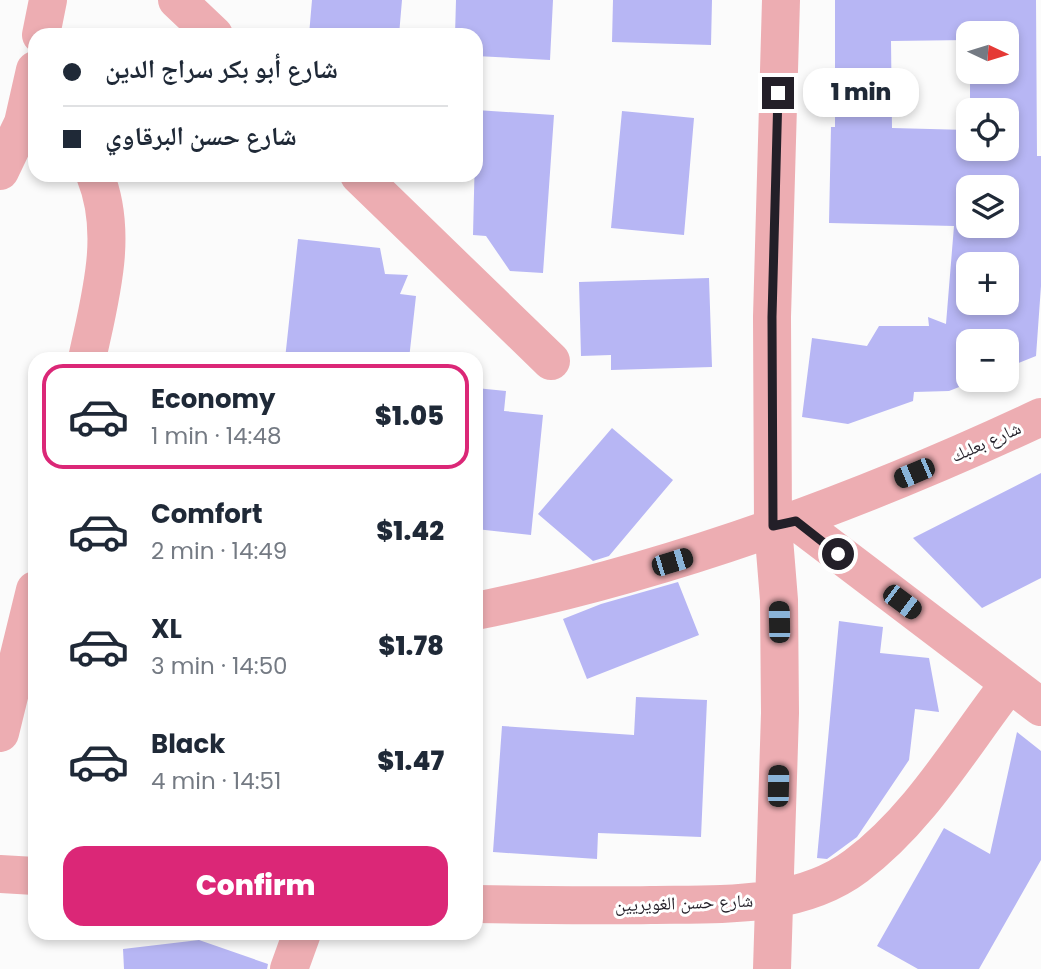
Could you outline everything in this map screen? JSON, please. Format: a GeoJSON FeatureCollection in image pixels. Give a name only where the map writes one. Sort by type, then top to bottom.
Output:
{"type":"FeatureCollection","features":[{"type":"Feature","properties":{"kind":"street"},"geometry":{"type":"LineString","coordinates":[[42,28],[48,0]]}},
{"type":"Feature","properties":{"kind":"street"},"geometry":{"type":"LineString","coordinates":[[177,0],[207,28]]}},
{"type":"Feature","properties":{"kind":"street"},"geometry":{"type":"LineString","coordinates":[[772,969],[780,713],[779,600],[784,524],[772,317],[782,0]]}},
{"type":"Feature","properties":{"kind":"street"},"geometry":{"type":"LineString","coordinates":[[0,171],[28,128]]}},
{"type":"Feature","properties":{"kind":"street"},"geometry":{"type":"LineString","coordinates":[[88,352],[105,267],[108,232],[104,197],[98,182]]}},
{"type":"Feature","properties":{"kind":"street"},"geometry":{"type":"LineString","coordinates":[[366,182],[551,361]]}},
{"type":"Feature","properties":{"kind":"street","name":"شارع بعلبك"},"geometry":{"type":"LineString","coordinates":[[483,609],[620,578],[784,524],[983,444],[1041,417]]}},
{"type":"Feature","properties":{"kind":"street"},"geometry":{"type":"LineString","coordinates":[[784,524],[1041,707]]}},
{"type":"Feature","properties":{"kind":"street"},"geometry":{"type":"LineString","coordinates":[[0,733],[23,691],[28,649]]}},
{"type":"Feature","properties":{"kind":"street","name":"شارع حسن الغويريين"},"geometry":{"type":"LineString","coordinates":[[483,904],[687,904],[775,899],[827,882],[855,867],[913,815],[1009,684]]}},
{"type":"Feature","properties":{"kind":"street"},"geometry":{"type":"LineString","coordinates":[[0,874],[28,876]]}},
{"type":"Feature","properties":{"kind":"street"},"geometry":{"type":"LineString","coordinates":[[289,969],[299,940]]}},
{"type":"Feature","properties":{"kind":"building"},"geometry":{"type":"Polygon","coordinates":[[[312,0],[402,0],[400,28],[310,28],[312,0]]]}},
{"type":"Feature","properties":{"kind":"building"},"geometry":{"type":"Polygon","coordinates":[[[456,0],[553,0],[550,60],[483,56],[483,28],[455,28],[456,0]]]}},
{"type":"Feature","properties":{"kind":"building"},"geometry":{"type":"Polygon","coordinates":[[[613,0],[712,0],[711,45],[612,42],[613,0]]]}},
{"type":"Feature","properties":{"kind":"building"},"geometry":{"type":"Polygon","coordinates":[[[835,0],[1036,0],[1037,156],[1041,156],[1041,286],[1036,356],[1019,363],[1019,329],[956,329],[956,388],[949,391],[914,392],[913,401],[848,424],[802,417],[812,338],[867,346],[879,326],[929,326],[928,317],[946,324],[954,226],[829,223],[831,127],[835,127],[835,0]],[[956,21],[956,40],[891,41],[892,128],[956,130],[956,161],[1019,161],[1019,98],[970,98],[970,84],[1019,84],[1019,21],[956,21]]]}},
{"type":"Feature","properties":{"kind":"building"},"geometry":{"type":"Polygon","coordinates":[[[483,110],[554,115],[543,273],[510,271],[486,236],[473,235],[474,182],[483,182],[483,110]]]}},
{"type":"Feature","properties":{"kind":"building"},"geometry":{"type":"Polygon","coordinates":[[[622,111],[694,118],[684,235],[611,228],[622,111]]]}},
{"type":"Feature","properties":{"kind":"building"},"geometry":{"type":"Polygon","coordinates":[[[298,239],[380,248],[385,274],[408,275],[400,294],[416,296],[410,352],[286,352],[298,239]]]}},
{"type":"Feature","properties":{"kind":"building"},"geometry":{"type":"Polygon","coordinates":[[[709,278],[712,367],[611,370],[611,355],[581,356],[579,282],[709,278]]]}},
{"type":"Feature","properties":{"kind":"building"},"geometry":{"type":"Polygon","coordinates":[[[483,389],[506,391],[504,411],[543,415],[531,535],[483,530],[483,389]]]}},
{"type":"Feature","properties":{"kind":"building"},"geometry":{"type":"Polygon","coordinates":[[[612,428],[673,480],[609,556],[593,561],[538,514],[612,428]]]}},
{"type":"Feature","properties":{"kind":"building"},"geometry":{"type":"Polygon","coordinates":[[[1041,473],[1041,578],[982,608],[913,538],[1041,473]]]}},
{"type":"Feature","properties":{"kind":"building"},"geometry":{"type":"Polygon","coordinates":[[[678,582],[699,635],[587,679],[563,619],[601,604],[678,582]]]}},
{"type":"Feature","properties":{"kind":"building"},"geometry":{"type":"Polygon","coordinates":[[[839,621],[883,627],[880,653],[929,658],[939,712],[915,709],[909,760],[857,837],[827,859],[817,858],[839,621]]]}},
{"type":"Feature","properties":{"kind":"building"},"geometry":{"type":"Polygon","coordinates":[[[636,697],[707,700],[701,837],[598,833],[597,859],[493,852],[502,726],[634,735],[636,697]]]}},
{"type":"Feature","properties":{"kind":"building"},"geometry":{"type":"Polygon","coordinates":[[[1017,732],[1041,751],[1041,860],[979,969],[918,969],[877,946],[944,828],[990,854],[1017,732]]]}},
{"type":"Feature","properties":{"kind":"building"},"geometry":{"type":"Polygon","coordinates":[[[199,940],[268,964],[267,969],[124,969],[123,949],[199,940]]]}},
{"type":"Feature","properties":{"kind":"route"},"geometry":{"type":"LineString","coordinates":[[778,93],[772,317],[773,526],[796,521],[838,554]]}}]}
